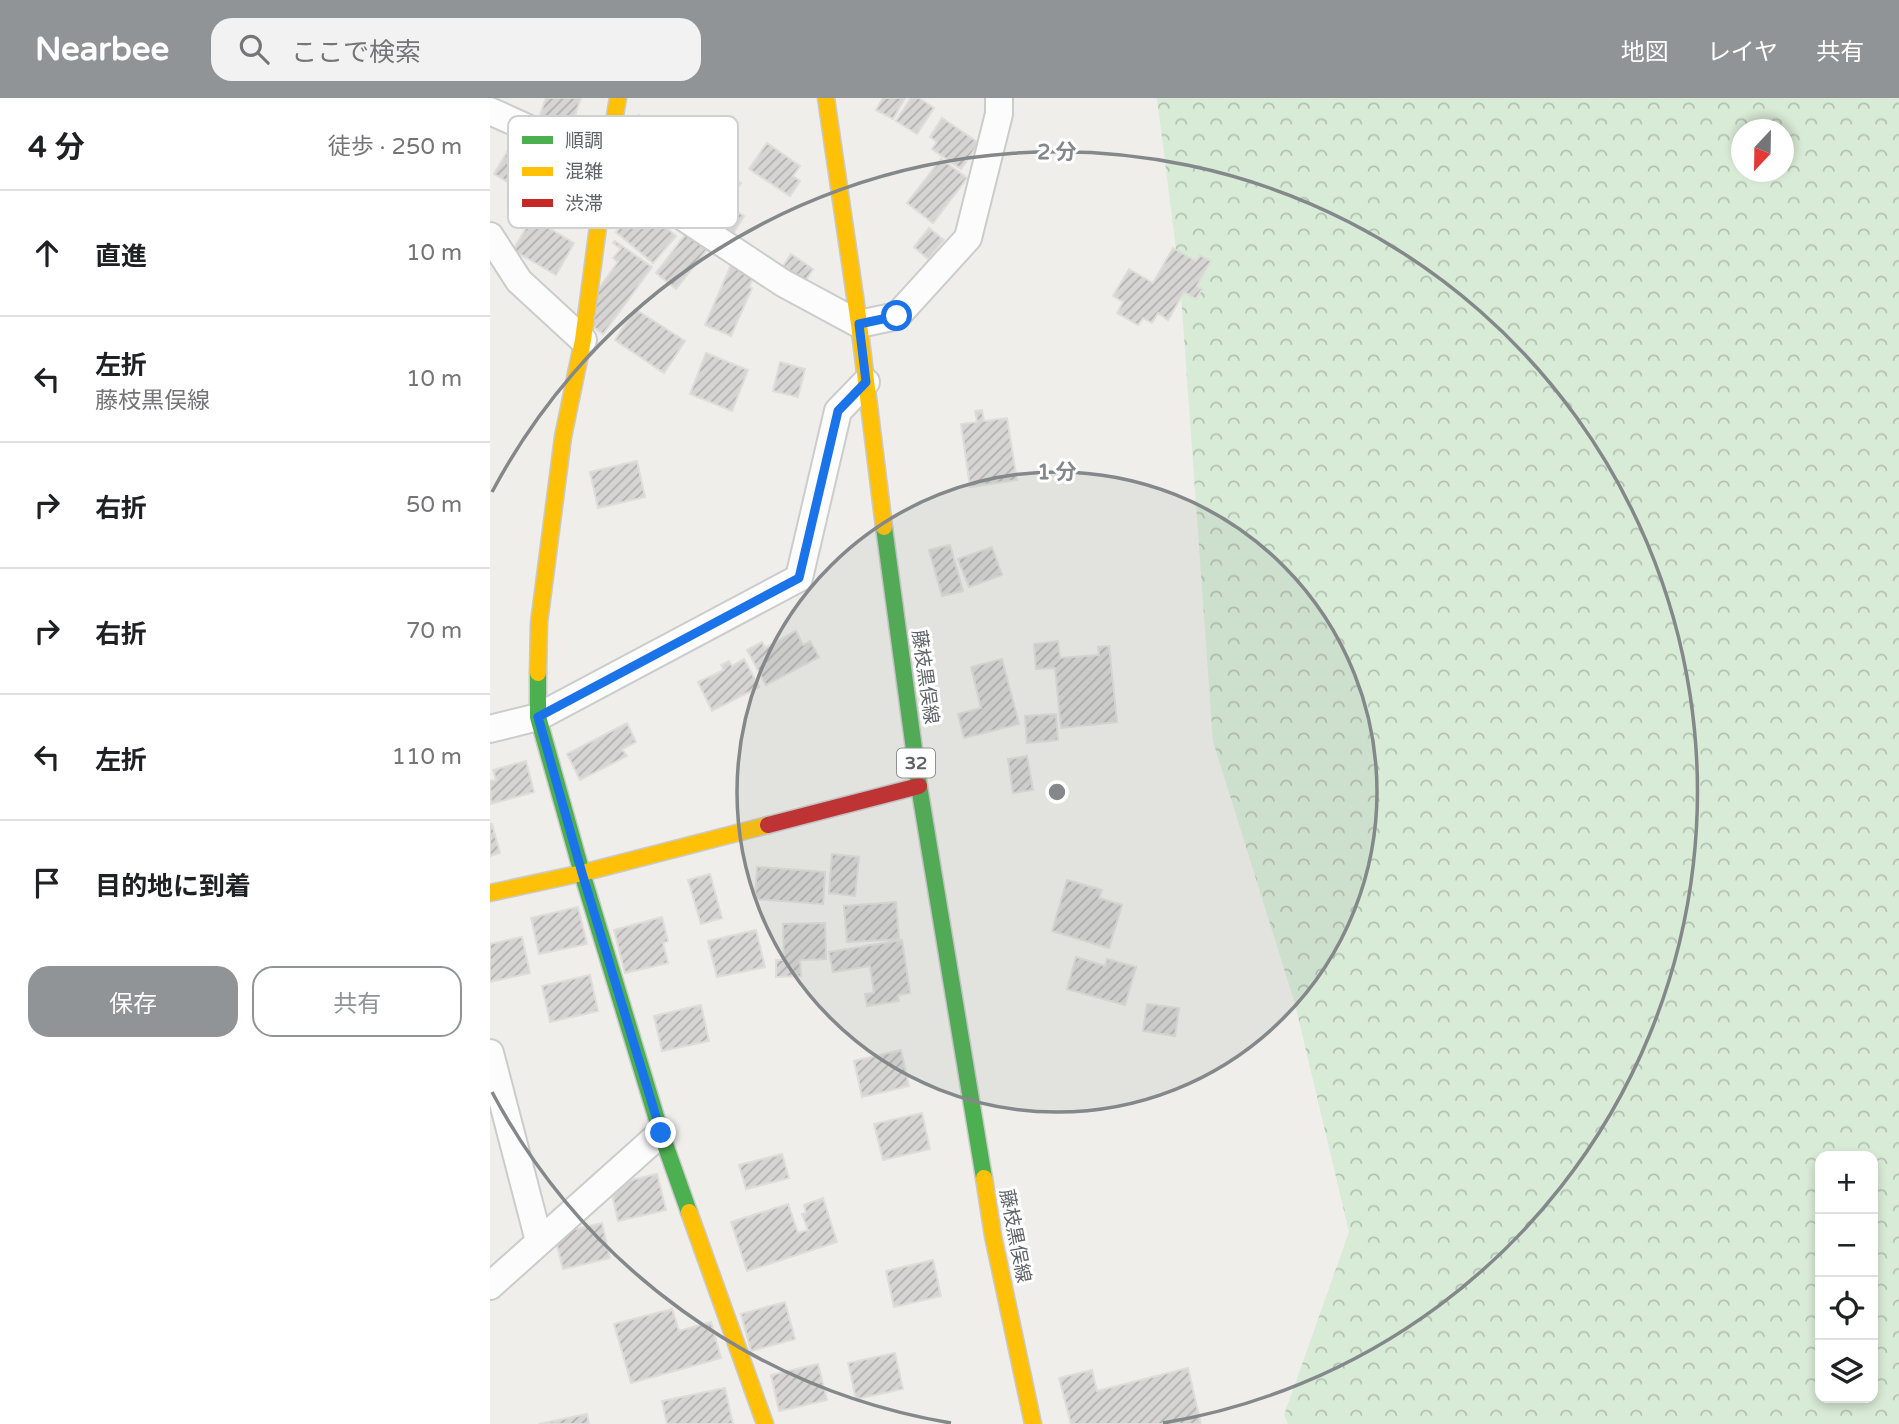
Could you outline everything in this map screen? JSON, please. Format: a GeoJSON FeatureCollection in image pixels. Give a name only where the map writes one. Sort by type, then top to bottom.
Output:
{"type":"FeatureCollection","features":[{"type":"Feature","properties":{"kind":"street"},"geometry":{"type":"LineString","coordinates":[[615,116],[618,98]]}},
{"type":"Feature","properties":{"kind":"street","name":"藤枝黒俣線"},"geometry":{"type":"LineString","coordinates":[[826,98],[859,324],[919,786],[993,1236],[1033,1424]]}},
{"type":"Feature","properties":{"kind":"street"},"geometry":{"type":"LineString","coordinates":[[700,228],[783,283],[859,324],[897,316],[968,238],[999,114],[999,98]]}},
{"type":"Feature","properties":{"kind":"street"},"geometry":{"type":"LineString","coordinates":[[490,111],[508,119]]}},
{"type":"Feature","properties":{"kind":"street"},"geometry":{"type":"LineString","coordinates":[[598,228],[583,340],[563,438],[539,622],[538,717],[661,1133],[765,1424]]}},
{"type":"Feature","properties":{"kind":"street"},"geometry":{"type":"LineString","coordinates":[[490,236],[519,281],[583,340]]}},
{"type":"Feature","properties":{"kind":"street"},"geometry":{"type":"LineString","coordinates":[[490,729],[538,717],[799,578],[838,411],[866,382]]}},
{"type":"Feature","properties":{"kind":"street"},"geometry":{"type":"LineString","coordinates":[[490,893],[582,873],[919,786]]}},
{"type":"Feature","properties":{"kind":"street"},"geometry":{"type":"LineString","coordinates":[[490,1053],[539,1241]]}},
{"type":"Feature","properties":{"kind":"street"},"geometry":{"type":"LineString","coordinates":[[490,1286],[661,1133]]}},
{"type":"Feature","properties":{"kind":"green space"},"geometry":{"type":"Polygon","coordinates":[[[1157,98],[1899,98],[1899,1424],[1288,1424],[1284,1415],[1349,1232],[1295,1004],[1213,741],[1180,281],[1157,98]]]}},
{"type":"Feature","properties":{"kind":"building"},"geometry":{"type":"Polygon","coordinates":[[[546,98],[581,98],[575,116],[540,115],[546,98]]]}},
{"type":"Feature","properties":{"kind":"building"},"geometry":{"type":"Polygon","coordinates":[[[883,98],[905,98],[893,119],[876,110],[883,98]]]}},
{"type":"Feature","properties":{"kind":"building"},"geometry":{"type":"Polygon","coordinates":[[[911,98],[919,98],[934,108],[917,134],[896,121],[911,98]]]}},
{"type":"Feature","properties":{"kind":"building"},"geometry":{"type":"Polygon","coordinates":[[[942,118],[979,143],[961,169],[932,149],[937,142],[930,137],[942,118]]]}},
{"type":"Feature","properties":{"kind":"building"},"geometry":{"type":"Polygon","coordinates":[[[767,143],[800,166],[793,176],[800,181],[790,196],[749,169],[767,143]]]}},
{"type":"Feature","properties":{"kind":"building"},"geometry":{"type":"Polygon","coordinates":[[[508,150],[508,182],[494,174],[508,150]]]}},
{"type":"Feature","properties":{"kind":"building"},"geometry":{"type":"Polygon","coordinates":[[[941,159],[967,178],[933,223],[907,203],[941,159]]]}},
{"type":"Feature","properties":{"kind":"building"},"geometry":{"type":"Polygon","coordinates":[[[738,212],[744,216],[738,226],[738,212]]]}},
{"type":"Feature","properties":{"kind":"building"},"geometry":{"type":"Polygon","coordinates":[[[526,228],[549,228],[574,243],[556,275],[513,250],[526,228]]]}},
{"type":"Feature","properties":{"kind":"building"},"geometry":{"type":"Polygon","coordinates":[[[619,228],[667,228],[676,236],[653,263],[616,232],[619,228]]]}},
{"type":"Feature","properties":{"kind":"building"},"geometry":{"type":"Polygon","coordinates":[[[721,228],[737,228],[731,237],[720,230],[721,228]]]}},
{"type":"Feature","properties":{"kind":"building"},"geometry":{"type":"Polygon","coordinates":[[[929,228],[944,240],[928,259],[914,247],[929,228]]]}},
{"type":"Feature","properties":{"kind":"building"},"geometry":{"type":"Polygon","coordinates":[[[688,231],[709,247],[676,289],[656,273],[688,231]]]}},
{"type":"Feature","properties":{"kind":"building"},"geometry":{"type":"Polygon","coordinates":[[[615,241],[652,267],[603,334],[591,325],[599,288],[618,262],[613,258],[621,249],[613,243],[615,241]]]}},
{"type":"Feature","properties":{"kind":"building"},"geometry":{"type":"Polygon","coordinates":[[[1173,248],[1196,261],[1200,255],[1211,261],[1197,286],[1202,289],[1196,299],[1184,292],[1168,320],[1158,313],[1152,323],[1143,318],[1138,325],[1117,313],[1123,302],[1113,296],[1129,269],[1153,283],[1173,248]]]}},
{"type":"Feature","properties":{"kind":"building"},"geometry":{"type":"Polygon","coordinates":[[[791,254],[813,269],[802,286],[780,271],[791,254]]]}},
{"type":"Feature","properties":{"kind":"building"},"geometry":{"type":"Polygon","coordinates":[[[731,265],[754,275],[749,287],[752,288],[731,336],[705,325],[731,265]]]}},
{"type":"Feature","properties":{"kind":"building"},"geometry":{"type":"Polygon","coordinates":[[[635,309],[685,341],[664,373],[615,340],[635,309]]]}},
{"type":"Feature","properties":{"kind":"building"},"geometry":{"type":"Polygon","coordinates":[[[706,353],[748,370],[732,411],[690,394],[706,353]]]}},
{"type":"Feature","properties":{"kind":"building"},"geometry":{"type":"Polygon","coordinates":[[[780,362],[805,369],[798,397],[773,391],[780,362]]]}},
{"type":"Feature","properties":{"kind":"building"},"geometry":{"type":"Polygon","coordinates":[[[982,410],[984,421],[1007,418],[1017,480],[970,487],[961,424],[977,422],[975,411],[982,410]]]}},
{"type":"Feature","properties":{"kind":"building"},"geometry":{"type":"Polygon","coordinates":[[[637,461],[645,497],[598,508],[590,472],[637,461]]]}},
{"type":"Feature","properties":{"kind":"building"},"geometry":{"type":"Polygon","coordinates":[[[950,545],[963,591],[942,596],[929,550],[950,545]]]}},
{"type":"Feature","properties":{"kind":"building"},"geometry":{"type":"Polygon","coordinates":[[[992,547],[1002,575],[969,587],[958,559],[992,547]]]}},
{"type":"Feature","properties":{"kind":"building"},"geometry":{"type":"Polygon","coordinates":[[[796,631],[803,645],[810,641],[819,657],[766,685],[747,650],[762,642],[765,648],[796,631]]]}},
{"type":"Feature","properties":{"kind":"building"},"geometry":{"type":"Polygon","coordinates":[[[1058,641],[1060,658],[1099,655],[1098,647],[1109,646],[1117,722],[1061,728],[1055,668],[1036,669],[1034,644],[1058,641]]]}},
{"type":"Feature","properties":{"kind":"building"},"geometry":{"type":"Polygon","coordinates":[[[744,659],[759,687],[712,711],[698,682],[724,670],[721,665],[729,661],[732,666],[744,659]]]}},
{"type":"Feature","properties":{"kind":"building"},"geometry":{"type":"Polygon","coordinates":[[[1002,659],[1019,724],[964,738],[958,714],[981,708],[971,667],[1002,659]]]}},
{"type":"Feature","properties":{"kind":"building"},"geometry":{"type":"Polygon","coordinates":[[[1056,714],[1058,740],[1027,743],[1025,716],[1056,714]]]}},
{"type":"Feature","properties":{"kind":"building"},"geometry":{"type":"Polygon","coordinates":[[[627,723],[636,742],[622,749],[627,756],[580,780],[567,754],[627,723]]]}},
{"type":"Feature","properties":{"kind":"building"},"geometry":{"type":"Polygon","coordinates":[[[1027,756],[1033,790],[1013,793],[1008,759],[1027,756]]]}},
{"type":"Feature","properties":{"kind":"building"},"geometry":{"type":"Polygon","coordinates":[[[526,761],[534,792],[491,804],[490,781],[496,780],[493,770],[526,761]]]}},
{"type":"Feature","properties":{"kind":"building"},"geometry":{"type":"Polygon","coordinates":[[[490,824],[500,853],[490,856],[490,824]]]}},
{"type":"Feature","properties":{"kind":"building"},"geometry":{"type":"Polygon","coordinates":[[[832,854],[859,857],[855,896],[829,893],[832,854]]]}},
{"type":"Feature","properties":{"kind":"building"},"geometry":{"type":"Polygon","coordinates":[[[757,867],[825,872],[823,904],[755,899],[757,867]]]}},
{"type":"Feature","properties":{"kind":"building"},"geometry":{"type":"Polygon","coordinates":[[[710,874],[722,918],[701,924],[688,880],[710,874]]]}},
{"type":"Feature","properties":{"kind":"building"},"geometry":{"type":"Polygon","coordinates":[[[1067,880],[1102,890],[1099,898],[1122,905],[1109,948],[1052,931],[1067,880]]]}},
{"type":"Feature","properties":{"kind":"building"},"geometry":{"type":"Polygon","coordinates":[[[896,902],[899,939],[847,942],[844,906],[896,902]]]}},
{"type":"Feature","properties":{"kind":"building"},"geometry":{"type":"Polygon","coordinates":[[[578,907],[587,944],[539,954],[531,918],[578,907]]]}},
{"type":"Feature","properties":{"kind":"building"},"geometry":{"type":"Polygon","coordinates":[[[662,917],[668,941],[663,943],[668,963],[625,973],[614,930],[662,917]]]}},
{"type":"Feature","properties":{"kind":"building"},"geometry":{"type":"Polygon","coordinates":[[[825,923],[826,959],[800,960],[801,976],[776,977],[776,960],[784,960],[783,924],[825,923]]]}},
{"type":"Feature","properties":{"kind":"building"},"geometry":{"type":"Polygon","coordinates":[[[756,930],[765,967],[717,977],[708,941],[756,930]]]}},
{"type":"Feature","properties":{"kind":"building"},"geometry":{"type":"Polygon","coordinates":[[[522,937],[530,973],[490,982],[490,944],[522,937]]]}},
{"type":"Feature","properties":{"kind":"building"},"geometry":{"type":"Polygon","coordinates":[[[902,940],[910,993],[898,995],[899,1001],[867,1006],[865,994],[874,993],[870,966],[833,972],[829,952],[902,940]]]}},
{"type":"Feature","properties":{"kind":"building"},"geometry":{"type":"Polygon","coordinates":[[[1076,957],[1105,966],[1107,959],[1136,967],[1125,1005],[1067,989],[1076,957]]]}},
{"type":"Feature","properties":{"kind":"building"},"geometry":{"type":"Polygon","coordinates":[[[590,975],[598,1011],[550,1022],[542,986],[590,975]]]}},
{"type":"Feature","properties":{"kind":"building"},"geometry":{"type":"Polygon","coordinates":[[[1147,1004],[1179,1008],[1175,1036],[1143,1031],[1147,1004]]]}},
{"type":"Feature","properties":{"kind":"building"},"geometry":{"type":"Polygon","coordinates":[[[701,1005],[709,1041],[662,1051],[654,1016],[701,1005]]]}},
{"type":"Feature","properties":{"kind":"building"},"geometry":{"type":"Polygon","coordinates":[[[901,1050],[909,1086],[862,1097],[854,1061],[901,1050]]]}},
{"type":"Feature","properties":{"kind":"building"},"geometry":{"type":"Polygon","coordinates":[[[922,1113],[930,1149],[883,1160],[874,1124],[922,1113]]]}},
{"type":"Feature","properties":{"kind":"building"},"geometry":{"type":"Polygon","coordinates":[[[782,1154],[789,1178],[746,1189],[739,1165],[782,1154]]]}},
{"type":"Feature","properties":{"kind":"building"},"geometry":{"type":"Polygon","coordinates":[[[657,1174],[666,1210],[618,1221],[610,1185],[657,1174]]]}},
{"type":"Feature","properties":{"kind":"building"},"geometry":{"type":"Polygon","coordinates":[[[823,1198],[837,1242],[747,1271],[731,1222],[788,1204],[798,1233],[808,1230],[802,1214],[806,1213],[804,1205],[823,1198]]]}},
{"type":"Feature","properties":{"kind":"building"},"geometry":{"type":"Polygon","coordinates":[[[602,1223],[610,1258],[563,1269],[554,1234],[602,1223]]]}},
{"type":"Feature","properties":{"kind":"building"},"geometry":{"type":"Polygon","coordinates":[[[933,1260],[941,1296],[894,1307],[886,1271],[933,1260]]]}},
{"type":"Feature","properties":{"kind":"building"},"geometry":{"type":"Polygon","coordinates":[[[785,1302],[795,1339],[751,1351],[741,1314],[785,1302]]]}},
{"type":"Feature","properties":{"kind":"building"},"geometry":{"type":"Polygon","coordinates":[[[672,1309],[679,1331],[711,1322],[721,1358],[631,1383],[614,1324],[672,1309]]]}},
{"type":"Feature","properties":{"kind":"building"},"geometry":{"type":"Polygon","coordinates":[[[895,1353],[903,1389],[856,1399],[848,1363],[895,1353]]]}},
{"type":"Feature","properties":{"kind":"building"},"geometry":{"type":"Polygon","coordinates":[[[818,1364],[827,1400],[779,1411],[771,1375],[818,1364]]]}},
{"type":"Feature","properties":{"kind":"building"},"geometry":{"type":"Polygon","coordinates":[[[1188,1368],[1201,1424],[1071,1424],[1059,1378],[1092,1370],[1097,1391],[1188,1368]]]}},
{"type":"Feature","properties":{"kind":"building"},"geometry":{"type":"Polygon","coordinates":[[[725,1388],[733,1424],[667,1424],[662,1401],[725,1388]]]}},
{"type":"Feature","properties":{"kind":"building"},"geometry":{"type":"Polygon","coordinates":[[[587,1414],[589,1424],[539,1424],[587,1414]]]}},
{"type":"Feature","properties":{"kind":"traffic: fast"},"geometry":{"type":"LineString","coordinates":[[884,527],[919,786],[984,1178]]}},
{"type":"Feature","properties":{"kind":"traffic: fast"},"geometry":{"type":"LineString","coordinates":[[538,673],[538,717],[661,1133],[689,1212]]}},
{"type":"Feature","properties":{"kind":"traffic: slow"},"geometry":{"type":"LineString","coordinates":[[615,116],[618,98]]}},
{"type":"Feature","properties":{"kind":"traffic: slow"},"geometry":{"type":"LineString","coordinates":[[826,98],[859,324],[884,527]]}},
{"type":"Feature","properties":{"kind":"traffic: slow"},"geometry":{"type":"LineString","coordinates":[[538,673],[539,623],[563,437],[583,340],[598,228]]}},
{"type":"Feature","properties":{"kind":"traffic: slow"},"geometry":{"type":"LineString","coordinates":[[490,893],[582,873],[768,825]]}},
{"type":"Feature","properties":{"kind":"traffic: slow"},"geometry":{"type":"LineString","coordinates":[[984,1178],[993,1236],[1033,1424]]}},
{"type":"Feature","properties":{"kind":"traffic: slow"},"geometry":{"type":"LineString","coordinates":[[689,1212],[765,1424]]}},
{"type":"Feature","properties":{"kind":"traffic: jam"},"geometry":{"type":"LineString","coordinates":[[768,825],[919,786]]}},
{"type":"Feature","properties":{"kind":"route"},"geometry":{"type":"LineString","coordinates":[[661,1133],[538,717],[799,578],[838,411],[866,382],[859,324],[897,316]]}}]}
